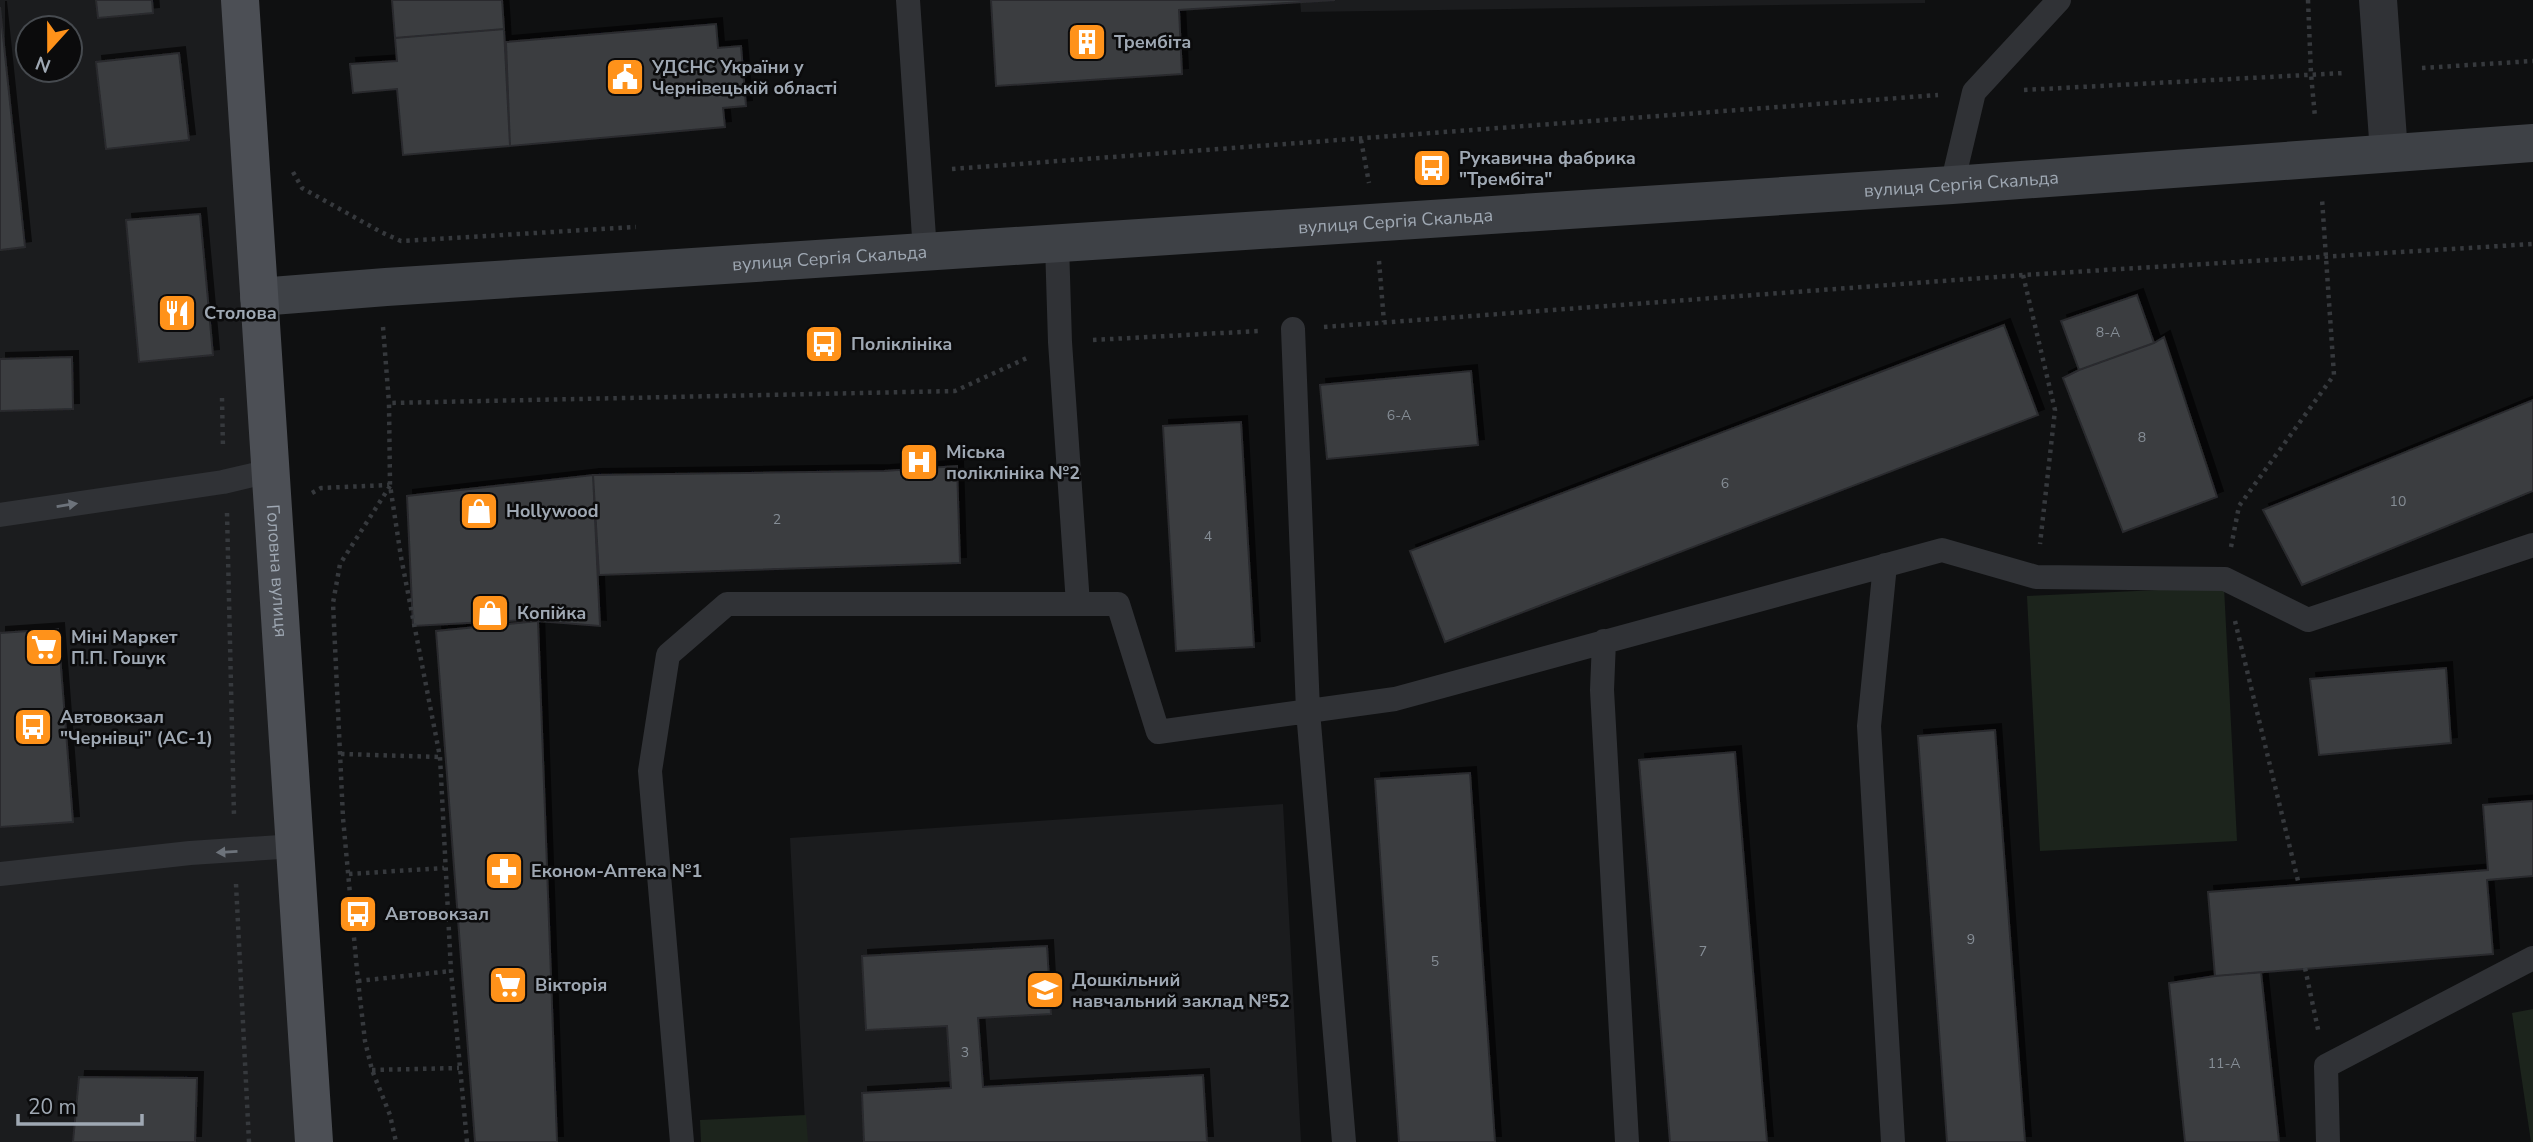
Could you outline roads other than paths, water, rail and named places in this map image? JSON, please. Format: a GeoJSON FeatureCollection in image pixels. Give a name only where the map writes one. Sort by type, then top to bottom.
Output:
{"type":"FeatureCollection","features":[{"type":"Feature","properties":{"kind":"main road","name":"Головна вулиця"},"geometry":{"type":"LineString","coordinates":[[240,0],[314,1142]]}},
{"type":"Feature","properties":{"kind":"main road","name":"вулиця Сергія Скальда"},"geometry":{"type":"LineString","coordinates":[[259,297],[1952,185],[2533,143]]}},
{"type":"Feature","properties":{"kind":"street"},"geometry":{"type":"LineString","coordinates":[[2378,0],[2389,153]]}},
{"type":"Feature","properties":{"kind":"lane"},"geometry":{"type":"LineString","coordinates":[[908,0],[925,252]]}},
{"type":"Feature","properties":{"kind":"lane"},"geometry":{"type":"LineString","coordinates":[[1952,185],[1975,92],[2059,0]]}},
{"type":"Feature","properties":{"kind":"lane"},"geometry":{"type":"LineString","coordinates":[[1057,244],[1060,342],[1078,604]]}},
{"type":"Feature","properties":{"kind":"lane"},"geometry":{"type":"LineString","coordinates":[[1293,329],[1307,711],[1344,1142]]}},
{"type":"Feature","properties":{"kind":"lane"},"geometry":{"type":"LineString","coordinates":[[0,515],[223,482],[270,471]]}},
{"type":"Feature","properties":{"kind":"lane"},"geometry":{"type":"LineString","coordinates":[[682,1142],[650,771],[668,655],[727,604],[1118,604],[1158,732],[1395,699],[1942,550],[2036,576],[2225,579],[2308,620],[2533,545]]}},
{"type":"Feature","properties":{"kind":"lane"},"geometry":{"type":"LineString","coordinates":[[1885,565],[1868,726],[1893,1142]]}},
{"type":"Feature","properties":{"kind":"lane"},"geometry":{"type":"LineString","coordinates":[[1604,641],[1602,690],[1627,1142]]}},
{"type":"Feature","properties":{"kind":"lane"},"geometry":{"type":"LineString","coordinates":[[0,874],[190,853],[295,846]]}},
{"type":"Feature","properties":{"kind":"lane"},"geometry":{"type":"LineString","coordinates":[[2328,1142],[2326,1066],[2533,958]]}},
{"type":"Feature","properties":{"kind":"place","name":"Трембіта"},"geometry":{"type":"Point","coordinates":[1087,42]}},
{"type":"Feature","properties":{"kind":"place","name":"УДСНС України у Чернівецькій області"},"geometry":{"type":"Point","coordinates":[625,77]}},
{"type":"Feature","properties":{"kind":"place","name":"Рукавична фабрика \"Трембіта\""},"geometry":{"type":"Point","coordinates":[1432,168]}},
{"type":"Feature","properties":{"kind":"place","name":"Столова"},"geometry":{"type":"Point","coordinates":[177,313]}},
{"type":"Feature","properties":{"kind":"place","name":"Поліклініка"},"geometry":{"type":"Point","coordinates":[824,344]}},
{"type":"Feature","properties":{"kind":"place","name":"Міська поліклініка №2"},"geometry":{"type":"Point","coordinates":[919,462]}},
{"type":"Feature","properties":{"kind":"place","name":"Hollywood"},"geometry":{"type":"Point","coordinates":[479,511]}},
{"type":"Feature","properties":{"kind":"place","name":"Копійка"},"geometry":{"type":"Point","coordinates":[490,613]}},
{"type":"Feature","properties":{"kind":"place","name":"Міні Маркет П.П. Гошук"},"geometry":{"type":"Point","coordinates":[44,647]}},
{"type":"Feature","properties":{"kind":"place","name":"Автовокзал \"Чернівці\" (АС-1)"},"geometry":{"type":"Point","coordinates":[33,727]}},
{"type":"Feature","properties":{"kind":"place","name":"Економ-Аптека №1"},"geometry":{"type":"Point","coordinates":[504,871]}},
{"type":"Feature","properties":{"kind":"place","name":"Автовокзал"},"geometry":{"type":"Point","coordinates":[358,914]}},
{"type":"Feature","properties":{"kind":"place","name":"Вікторія"},"geometry":{"type":"Point","coordinates":[508,985]}},
{"type":"Feature","properties":{"kind":"place","name":"Дошкільний навчальний заклад №52"},"geometry":{"type":"Point","coordinates":[1045,990]}}]}
